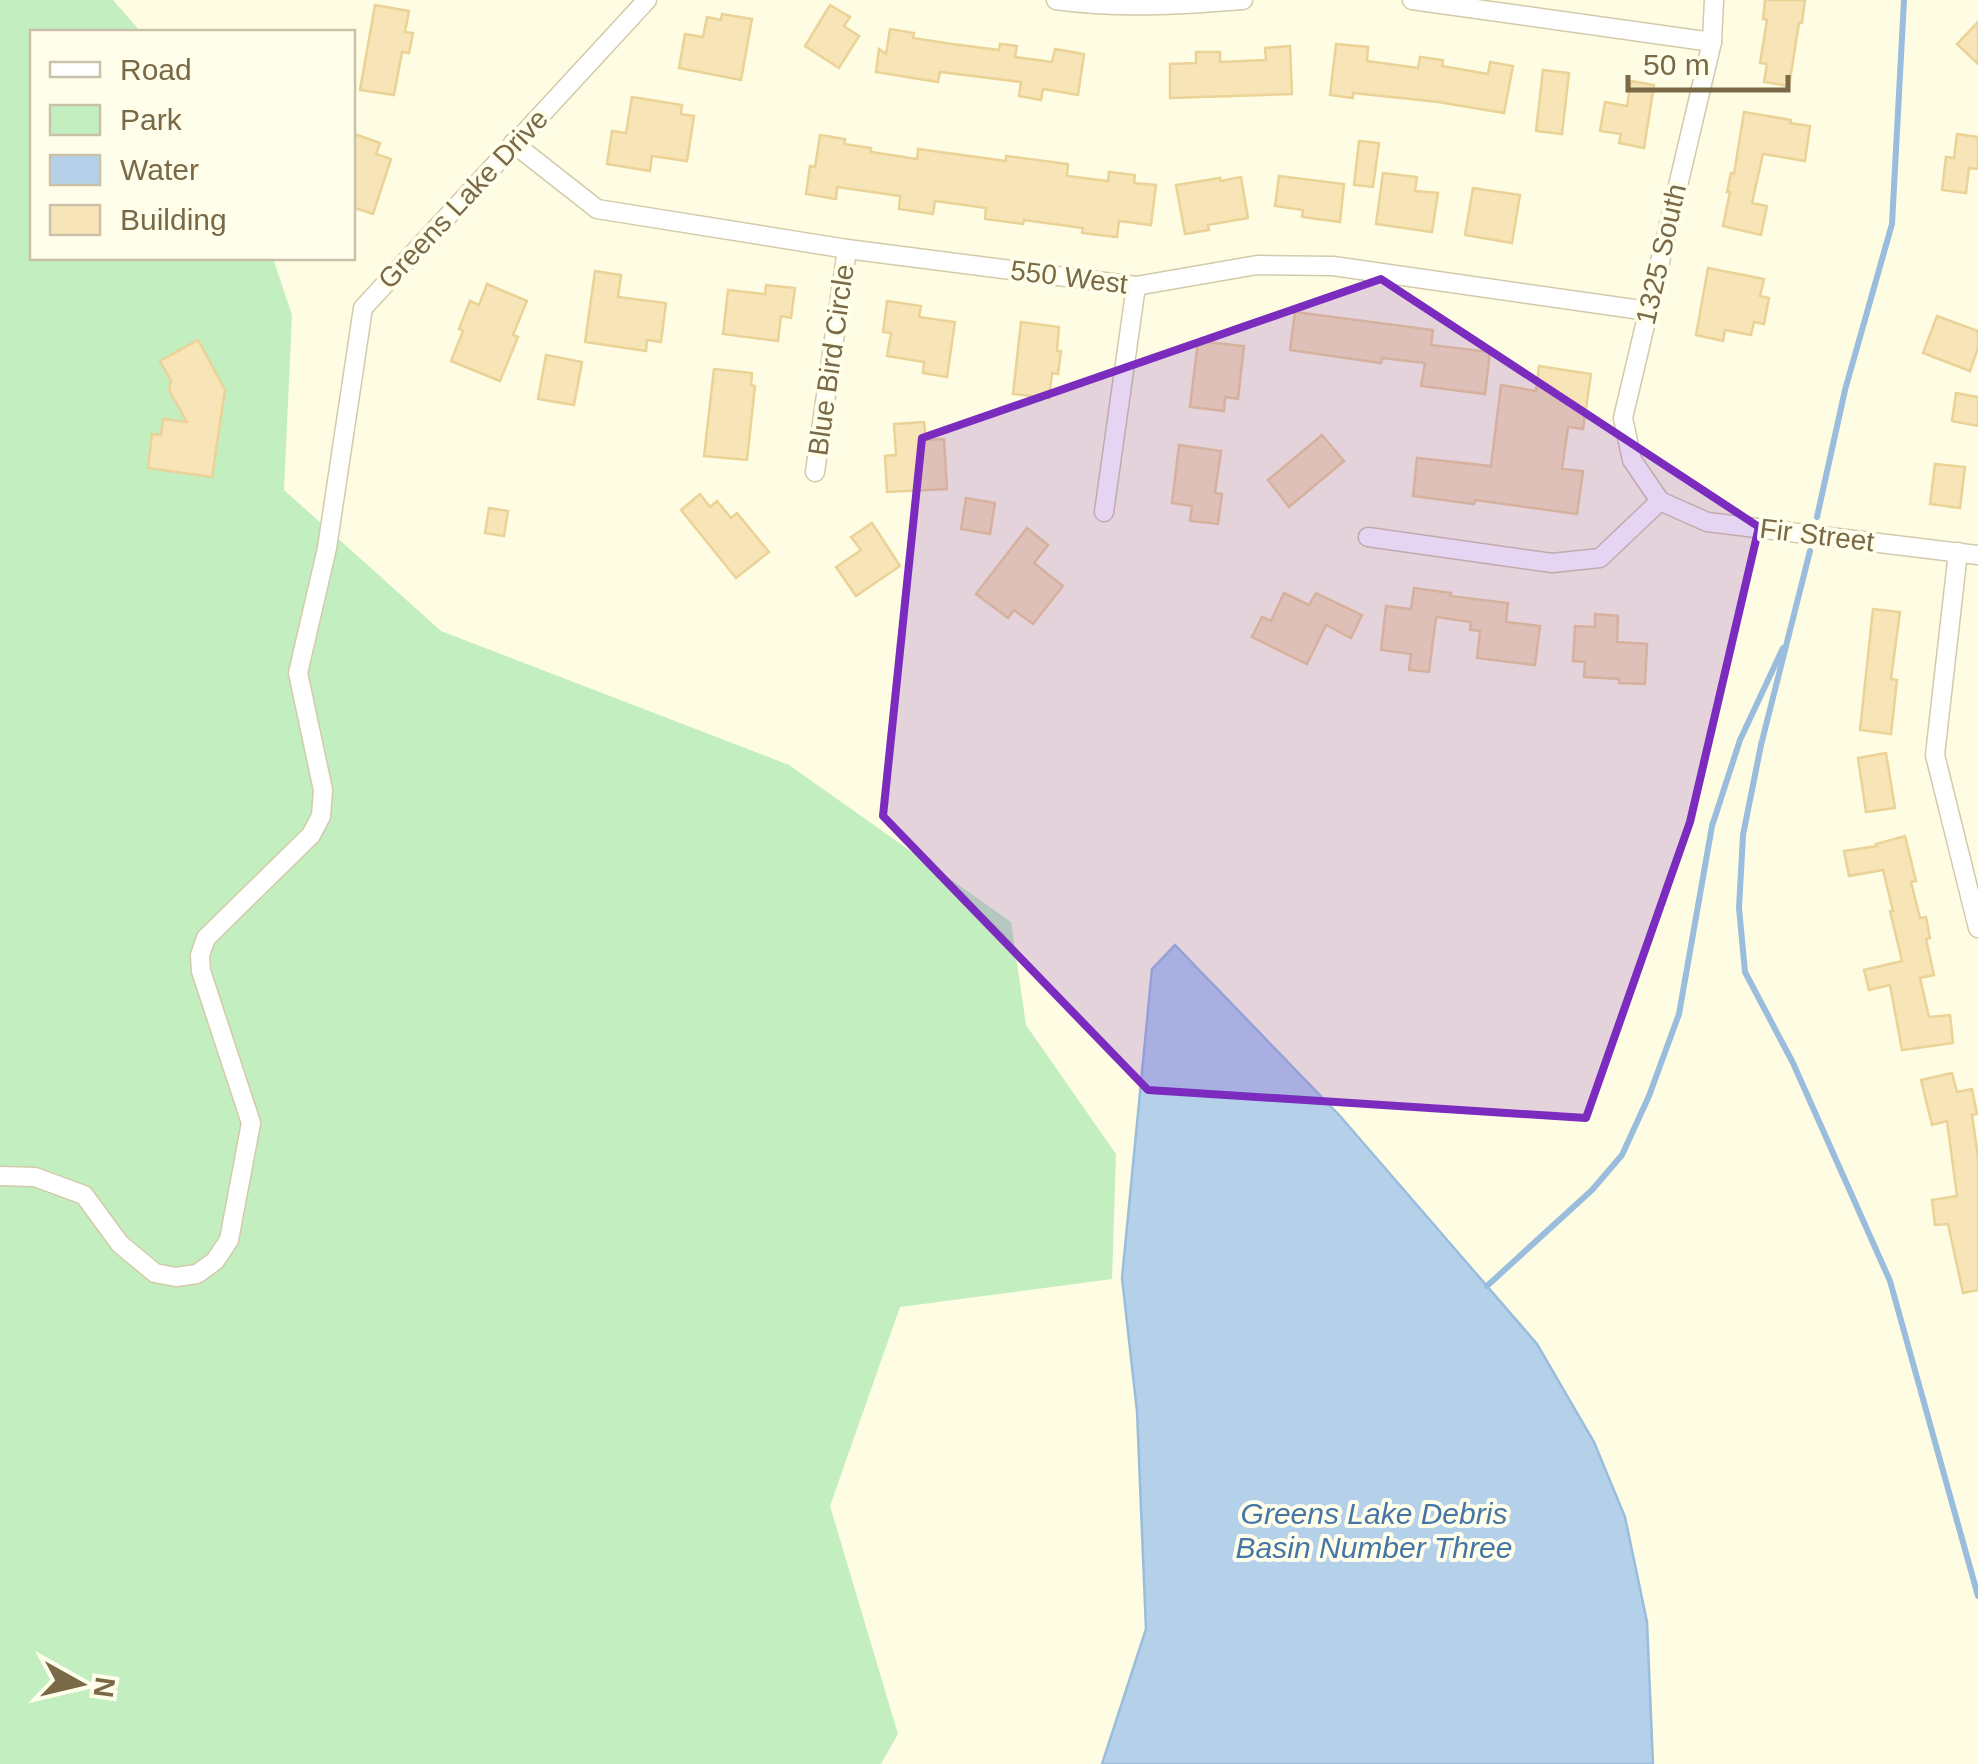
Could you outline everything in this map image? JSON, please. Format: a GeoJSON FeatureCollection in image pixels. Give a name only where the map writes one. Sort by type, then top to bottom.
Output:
{"type":"FeatureCollection","features":[{"type":"Feature","properties":{"kind":"street","name":"Greens Lake Drive"},"geometry":{"type":"LineString","coordinates":[[0,1176],[35,1177],[84,1194],[120,1244],[155,1273],[176,1277],[198,1274],[215,1260],[229,1240],[251,1123],[200,955],[206,938],[311,835],[321,816],[323,790],[298,673],[327,548],[363,308],[646,0]]}},
{"type":"Feature","properties":{"kind":"street"},"geometry":{"type":"LineString","coordinates":[[1056,0],[1151,7],[1243,0]]}},
{"type":"Feature","properties":{"kind":"street"},"geometry":{"type":"LineString","coordinates":[[1412,0],[1472,4],[1712,42]]}},
{"type":"Feature","properties":{"kind":"street","name":"1325 South"},"geometry":{"type":"LineString","coordinates":[[1660,501],[1632,460],[1622,418],[1712,42],[1714,0]]}},
{"type":"Feature","properties":{"kind":"street","name":"550 West"},"geometry":{"type":"LineString","coordinates":[[513,144],[597,210],[847,248],[1136,286],[1257,265],[1333,266],[1648,310]]}},
{"type":"Feature","properties":{"kind":"street","name":"Blue Bird Circle"},"geometry":{"type":"LineString","coordinates":[[815,472],[847,248]]}},
{"type":"Feature","properties":{"kind":"street"},"geometry":{"type":"LineString","coordinates":[[1104,512],[1136,286]]}},
{"type":"Feature","properties":{"kind":"street"},"geometry":{"type":"LineString","coordinates":[[1368,537],[1552,563],[1600,558],[1660,501]]}},
{"type":"Feature","properties":{"kind":"street","name":"Fir Street"},"geometry":{"type":"LineString","coordinates":[[1660,501],[1707,522],[1978,555]]}},
{"type":"Feature","properties":{"kind":"street"},"geometry":{"type":"LineString","coordinates":[[1958,552],[1934,756],[1978,928]]}},
{"type":"Feature","properties":{"kind":"highlighted area"},"geometry":{"type":"Polygon","coordinates":[[[1381,279],[1759,527],[1690,822],[1586,1118],[1148,1090],[883,816],[922,438],[1381,279]]]}},
{"type":"Feature","properties":{"kind":"green space"},"geometry":{"type":"Polygon","coordinates":[[[0,0],[113,0],[139,30],[30,30],[30,260],[274,260],[292,315],[284,490],[441,631],[789,765],[1011,922],[1026,1025],[1116,1154],[1112,1279],[900,1307],[830,1506],[898,1734],[881,1764],[0,1764],[0,0]]]}},
{"type":"Feature","properties":{"kind":"water","name":"Greens Lake Debris Basin Number Three"},"geometry":{"type":"Polygon","coordinates":[[[1175,945],[1340,1116],[1537,1344],[1594,1442],[1625,1517],[1647,1622],[1653,1764],[1102,1764],[1146,1629],[1137,1411],[1122,1278],[1152,969],[1175,945]]]}},
{"type":"Feature","properties":{"kind":"building"},"geometry":{"type":"Polygon","coordinates":[[[1765,0],[1805,0],[1789,86],[1764,82],[1767,64],[1760,63],[1767,20],[1763,19],[1765,0]]]}},
{"type":"Feature","properties":{"kind":"building"},"geometry":{"type":"Polygon","coordinates":[[[375,5],[409,11],[405,32],[413,33],[409,53],[402,52],[394,95],[360,90],[375,5]]]}},
{"type":"Feature","properties":{"kind":"building"},"geometry":{"type":"Polygon","coordinates":[[[830,5],[850,17],[844,26],[859,36],[839,68],[805,46],[830,5]]]}},
{"type":"Feature","properties":{"kind":"building"},"geometry":{"type":"Polygon","coordinates":[[[722,14],[752,19],[741,80],[679,68],[685,34],[703,37],[707,17],[721,20],[722,14]]]}},
{"type":"Feature","properties":{"kind":"building"},"geometry":{"type":"Polygon","coordinates":[[[1978,22],[1978,64],[1957,44],[1978,22]]]}},
{"type":"Feature","properties":{"kind":"building"},"geometry":{"type":"Polygon","coordinates":[[[890,29],[914,33],[913,38],[952,44],[999,50],[1000,44],[1017,46],[1015,57],[1052,62],[1055,49],[1084,54],[1078,95],[1043,89],[1041,100],[1019,96],[1021,82],[940,72],[938,82],[876,72],[879,49],[886,54],[890,29]]]}},
{"type":"Feature","properties":{"kind":"building"},"geometry":{"type":"Polygon","coordinates":[[[1336,44],[1368,47],[1367,61],[1418,68],[1420,57],[1443,60],[1442,66],[1488,74],[1490,62],[1513,66],[1504,113],[1353,93],[1353,98],[1330,95],[1336,44]]]}},
{"type":"Feature","properties":{"kind":"building"},"geometry":{"type":"Polygon","coordinates":[[[1290,46],[1292,94],[1170,98],[1170,64],[1196,63],[1196,52],[1220,52],[1220,62],[1266,60],[1265,48],[1290,46]]]}},
{"type":"Feature","properties":{"kind":"building"},"geometry":{"type":"Polygon","coordinates":[[[1543,70],[1569,73],[1562,134],[1536,131],[1543,70]]]}},
{"type":"Feature","properties":{"kind":"building"},"geometry":{"type":"Polygon","coordinates":[[[1631,81],[1654,85],[1644,148],[1619,143],[1621,134],[1600,131],[1605,102],[1627,106],[1631,81]]]}},
{"type":"Feature","properties":{"kind":"building"},"geometry":{"type":"Polygon","coordinates":[[[632,97],[682,105],[681,114],[694,116],[687,161],[652,156],[650,171],[607,164],[612,131],[626,133],[632,97]]]}},
{"type":"Feature","properties":{"kind":"building"},"geometry":{"type":"Polygon","coordinates":[[[1744,112],[1810,126],[1805,161],[1763,154],[1752,203],[1767,206],[1761,235],[1723,226],[1744,112]]]}},
{"type":"Feature","properties":{"kind":"building"},"geometry":{"type":"Polygon","coordinates":[[[355,134],[380,143],[376,154],[391,159],[373,214],[355,208],[355,134]]]}},
{"type":"Feature","properties":{"kind":"building"},"geometry":{"type":"Polygon","coordinates":[[[1957,134],[1978,137],[1978,169],[1969,168],[1966,193],[1942,190],[1946,157],[1954,158],[1957,134]]]}},
{"type":"Feature","properties":{"kind":"building"},"geometry":{"type":"Polygon","coordinates":[[[820,135],[845,139],[844,144],[871,148],[871,152],[917,159],[918,149],[1006,161],[1006,156],[1068,164],[1067,176],[1108,181],[1109,172],[1135,175],[1134,183],[1156,185],[1151,225],[1119,221],[1117,237],[1082,233],[1083,228],[985,219],[986,208],[935,201],[933,214],[899,209],[900,196],[837,187],[836,199],[806,194],[820,135]]]}},
{"type":"Feature","properties":{"kind":"building"},"geometry":{"type":"Polygon","coordinates":[[[1359,141],[1379,143],[1373,187],[1354,185],[1359,141]]]}},
{"type":"Feature","properties":{"kind":"building"},"geometry":{"type":"Polygon","coordinates":[[[1383,173],[1417,177],[1415,191],[1438,193],[1432,232],[1376,224],[1383,173]]]}},
{"type":"Feature","properties":{"kind":"building"},"geometry":{"type":"Polygon","coordinates":[[[1279,176],[1344,184],[1340,222],[1302,217],[1303,210],[1275,206],[1279,176]]]}},
{"type":"Feature","properties":{"kind":"building"},"geometry":{"type":"Polygon","coordinates":[[[1241,177],[1248,218],[1208,225],[1209,230],[1185,234],[1176,185],[1241,177]]]}},
{"type":"Feature","properties":{"kind":"building"},"geometry":{"type":"Polygon","coordinates":[[[1473,188],[1520,195],[1512,243],[1465,235],[1473,188]]]}},
{"type":"Feature","properties":{"kind":"building"},"geometry":{"type":"Polygon","coordinates":[[[1708,268],[1764,279],[1760,296],[1769,298],[1764,324],[1754,322],[1751,335],[1725,330],[1723,341],[1696,335],[1708,268]]]}},
{"type":"Feature","properties":{"kind":"building"},"geometry":{"type":"Polygon","coordinates":[[[595,271],[621,275],[618,297],[666,303],[661,342],[647,340],[646,351],[585,342],[595,271]]]}},
{"type":"Feature","properties":{"kind":"building"},"geometry":{"type":"Polygon","coordinates":[[[487,284],[527,301],[500,381],[451,361],[470,301],[479,305],[487,284]]]}},
{"type":"Feature","properties":{"kind":"building"},"geometry":{"type":"Polygon","coordinates":[[[766,285],[795,288],[791,318],[781,316],[778,341],[723,334],[728,290],[765,294],[766,285]]]}},
{"type":"Feature","properties":{"kind":"building"},"geometry":{"type":"Polygon","coordinates":[[[887,301],[921,306],[919,317],[955,322],[947,377],[923,373],[924,362],[887,356],[891,333],[883,332],[887,301]]]}},
{"type":"Feature","properties":{"kind":"building"},"geometry":{"type":"Polygon","coordinates":[[[1295,312],[1433,330],[1431,345],[1490,352],[1485,394],[1421,386],[1425,363],[1382,358],[1381,363],[1290,350],[1295,312]]]}},
{"type":"Feature","properties":{"kind":"building"},"geometry":{"type":"Polygon","coordinates":[[[1937,316],[1978,331],[1978,348],[1970,371],[1923,353],[1937,316]]]}},
{"type":"Feature","properties":{"kind":"building"},"geometry":{"type":"Polygon","coordinates":[[[1021,322],[1059,327],[1058,374],[1052,373],[1049,398],[1013,394],[1021,322]]]}},
{"type":"Feature","properties":{"kind":"building"},"geometry":{"type":"Polygon","coordinates":[[[198,340],[225,390],[212,477],[148,468],[152,434],[161,435],[163,419],[187,422],[169,390],[171,381],[160,361],[198,340]]]}},
{"type":"Feature","properties":{"kind":"building"},"geometry":{"type":"Polygon","coordinates":[[[1198,341],[1244,346],[1238,399],[1225,397],[1224,411],[1190,407],[1198,341]]]}},
{"type":"Feature","properties":{"kind":"building"},"geometry":{"type":"Polygon","coordinates":[[[546,355],[582,362],[574,405],[538,399],[546,355]]]}},
{"type":"Feature","properties":{"kind":"building"},"geometry":{"type":"Polygon","coordinates":[[[1539,366],[1591,374],[1583,429],[1568,427],[1562,469],[1583,471],[1577,514],[1413,496],[1417,458],[1491,466],[1501,385],[1536,391],[1539,366]]]}},
{"type":"Feature","properties":{"kind":"building"},"geometry":{"type":"Polygon","coordinates":[[[714,369],[752,373],[751,385],[755,386],[747,460],[704,456],[714,369]]]}},
{"type":"Feature","properties":{"kind":"building"},"geometry":{"type":"Polygon","coordinates":[[[1956,393],[1978,397],[1978,426],[1952,421],[1956,393]]]}},
{"type":"Feature","properties":{"kind":"building"},"geometry":{"type":"Polygon","coordinates":[[[924,422],[926,440],[944,439],[947,489],[887,492],[885,456],[896,455],[894,424],[924,422]]]}},
{"type":"Feature","properties":{"kind":"building"},"geometry":{"type":"Polygon","coordinates":[[[1322,435],[1344,461],[1289,507],[1268,480],[1322,435]]]}},
{"type":"Feature","properties":{"kind":"building"},"geometry":{"type":"Polygon","coordinates":[[[1179,445],[1221,451],[1215,493],[1222,494],[1218,524],[1190,521],[1192,506],[1172,503],[1179,445]]]}},
{"type":"Feature","properties":{"kind":"building"},"geometry":{"type":"Polygon","coordinates":[[[1935,464],[1965,467],[1960,508],[1930,504],[1935,464]]]}},
{"type":"Feature","properties":{"kind":"building"},"geometry":{"type":"Polygon","coordinates":[[[700,494],[710,507],[717,501],[731,518],[737,513],[769,552],[736,578],[681,510],[700,494]]]}},
{"type":"Feature","properties":{"kind":"building"},"geometry":{"type":"Polygon","coordinates":[[[966,498],[995,503],[990,534],[961,529],[966,498]]]}},
{"type":"Feature","properties":{"kind":"building"},"geometry":{"type":"Polygon","coordinates":[[[489,508],[508,511],[504,536],[485,533],[489,508]]]}},
{"type":"Feature","properties":{"kind":"building"},"geometry":{"type":"Polygon","coordinates":[[[872,523],[900,566],[856,596],[836,567],[861,550],[851,537],[872,523]]]}},
{"type":"Feature","properties":{"kind":"building"},"geometry":{"type":"Polygon","coordinates":[[[1027,528],[1048,545],[1034,563],[1063,586],[1033,624],[1014,610],[1008,618],[976,594],[1027,528]]]}},
{"type":"Feature","properties":{"kind":"building"},"geometry":{"type":"Polygon","coordinates":[[[1414,588],[1508,603],[1506,622],[1540,626],[1535,665],[1477,658],[1480,631],[1470,630],[1471,622],[1436,617],[1429,672],[1409,670],[1411,654],[1381,650],[1386,606],[1411,609],[1414,588]]]}},
{"type":"Feature","properties":{"kind":"building"},"geometry":{"type":"Polygon","coordinates":[[[1284,593],[1309,605],[1316,593],[1362,615],[1351,638],[1326,625],[1307,664],[1252,637],[1262,617],[1271,621],[1284,593]]]}},
{"type":"Feature","properties":{"kind":"building"},"geometry":{"type":"Polygon","coordinates":[[[1873,609],[1900,612],[1891,679],[1897,680],[1891,734],[1860,730],[1873,609]]]}},
{"type":"Feature","properties":{"kind":"building"},"geometry":{"type":"Polygon","coordinates":[[[1595,614],[1618,616],[1617,642],[1647,644],[1645,684],[1584,677],[1585,662],[1573,661],[1575,626],[1595,627],[1595,614]]]}},
{"type":"Feature","properties":{"kind":"building"},"geometry":{"type":"Polygon","coordinates":[[[1886,753],[1895,808],[1866,812],[1858,758],[1886,753]]]}},
{"type":"Feature","properties":{"kind":"building"},"geometry":{"type":"Polygon","coordinates":[[[1905,836],[1916,881],[1911,882],[1920,918],[1926,917],[1930,938],[1926,939],[1934,975],[1920,978],[1929,1017],[1950,1015],[1953,1043],[1902,1050],[1890,985],[1869,990],[1864,970],[1902,961],[1883,870],[1849,876],[1844,851],[1877,846],[1905,836]]]}},
{"type":"Feature","properties":{"kind":"building"},"geometry":{"type":"Polygon","coordinates":[[[1952,1073],[1957,1092],[1972,1089],[1977,1114],[1972,1115],[1978,1157],[1978,1290],[1963,1293],[1948,1224],[1935,1225],[1932,1200],[1957,1196],[1947,1121],[1932,1125],[1921,1080],[1952,1073]]]}},
{"type":"Feature","properties":{"kind":"waterway"},"geometry":{"type":"LineString","coordinates":[[1817,517],[1845,390],[1892,224],[1904,0]]}},
{"type":"Feature","properties":{"kind":"waterway"},"geometry":{"type":"LineString","coordinates":[[1810,551],[1761,745],[1743,835],[1739,908],[1745,972],[1793,1063],[1890,1281],[1978,1596]]}},
{"type":"Feature","properties":{"kind":"waterway"},"geometry":{"type":"LineString","coordinates":[[1487,1286],[1592,1190],[1622,1155],[1679,1014],[1712,826],[1740,740],[1783,648]]}}]}
